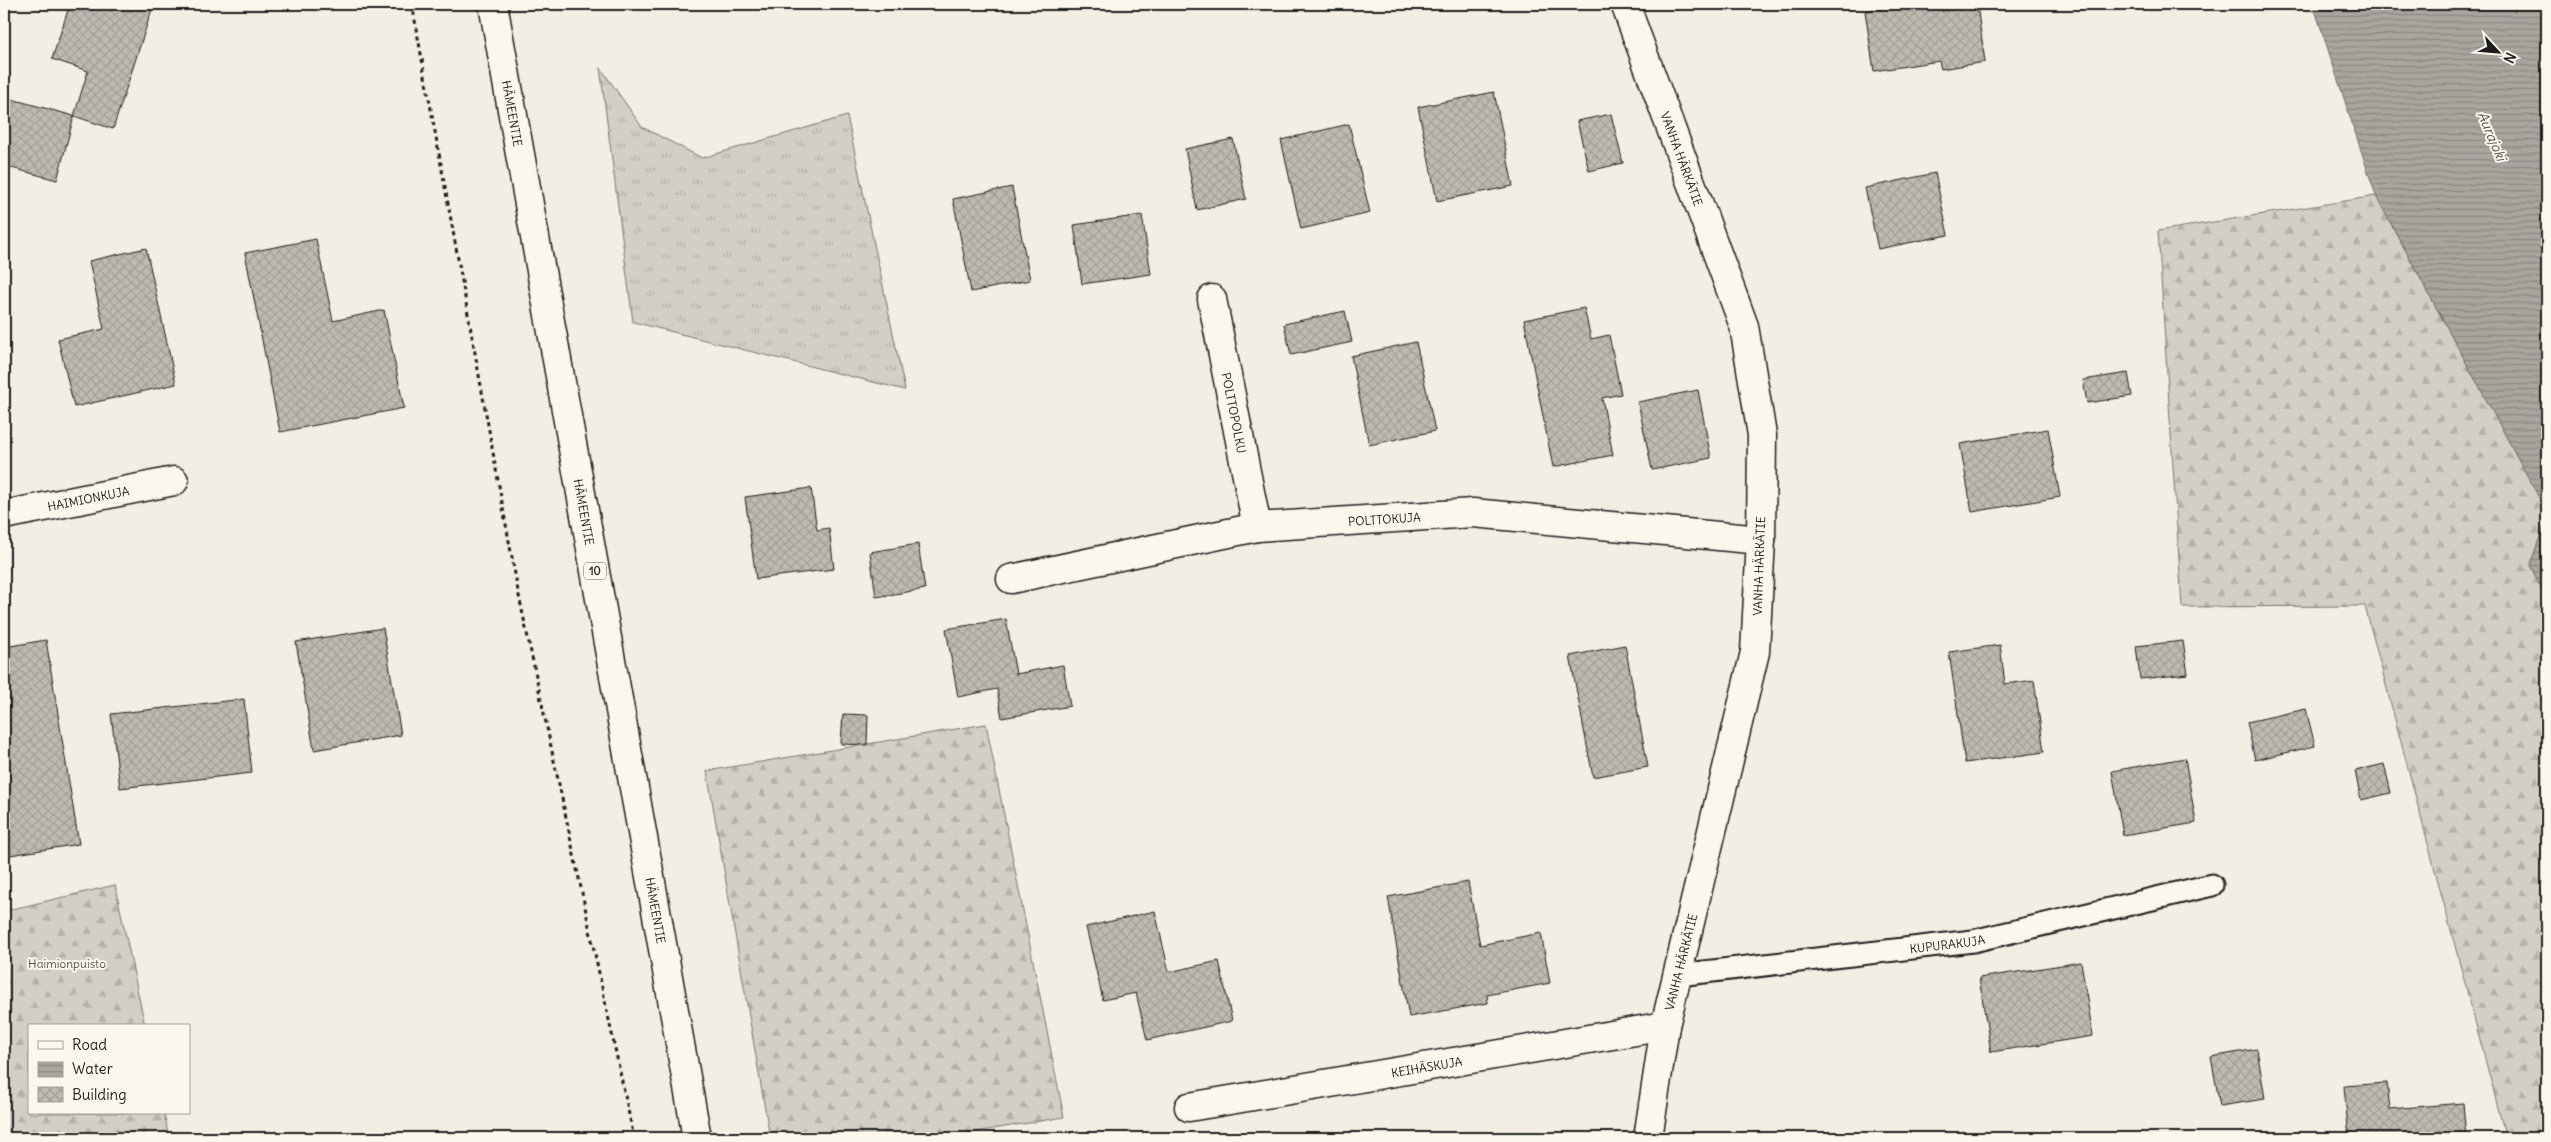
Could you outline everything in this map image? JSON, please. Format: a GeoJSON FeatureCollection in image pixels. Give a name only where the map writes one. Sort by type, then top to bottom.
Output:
{"type":"FeatureCollection","features":[{"type":"Feature","properties":{"kind":"main road","name":"HÄMEENTIE"},"geometry":{"type":"LineString","coordinates":[[494,4],[696,1138]]}},
{"type":"Feature","properties":{"kind":"main road","name":"VANHA HÄRKÄTIE"},"geometry":{"type":"LineString","coordinates":[[1625,4],[1744,326],[1762,435],[1761,540],[1755,652],[1665,1026],[1648,1138]]}},
{"type":"Feature","properties":{"kind":"main road","name":"POLTTOPOLKU"},"geometry":{"type":"LineString","coordinates":[[1212,299],[1257,527]]}},
{"type":"Feature","properties":{"kind":"main road","name":"HAIMIONKUJA"},"geometry":{"type":"LineString","coordinates":[[4,515],[174,481]]}},
{"type":"Feature","properties":{"kind":"main road","name":"POLTTOKUJA"},"geometry":{"type":"LineString","coordinates":[[1011,579],[1257,527],[1473,513],[1761,540]]}},
{"type":"Feature","properties":{"kind":"main road","name":"KEIHÄSKUJA"},"geometry":{"type":"LineString","coordinates":[[1189,1107],[1665,1026]]}},
{"type":"Feature","properties":{"kind":"lane","name":"KUPURAKUJA"},"geometry":{"type":"LineString","coordinates":[[1678,975],[1973,941],[2212,885]]}},
{"type":"Feature","properties":{"kind":"path"},"geometry":{"type":"LineString","coordinates":[[412,4],[518,591],[634,1138]]}},
{"type":"Feature","properties":{"kind":"green space"},"geometry":{"type":"Polygon","coordinates":[[[600,67],[642,127],[702,158],[847,116],[905,390],[633,322],[600,67]]]}},
{"type":"Feature","properties":{"kind":"green space"},"geometry":{"type":"Polygon","coordinates":[[[2376,196],[2547,512],[2547,518],[2530,565],[2547,600],[2547,1138],[2506,1138],[2365,606],[2182,607],[2158,231],[2376,196]]]}},
{"type":"Feature","properties":{"kind":"green space"},"geometry":{"type":"Polygon","coordinates":[[[986,724],[1064,1117],[940,1138],[770,1138],[707,771],[986,724]]]}},
{"type":"Feature","properties":{"kind":"green space","name":"Haimionpuisto"},"geometry":{"type":"Polygon","coordinates":[[[115,885],[145,1024],[28,1024],[28,1114],[164,1114],[169,1138],[4,1138],[4,911],[115,885]]]}},
{"type":"Feature","properties":{"kind":"water","name":"Aurajoki"},"geometry":{"type":"Polygon","coordinates":[[[2313,4],[2547,4],[2547,512],[2376,196],[2313,4]]]}},
{"type":"Feature","properties":{"kind":"water"},"geometry":{"type":"Polygon","coordinates":[[[2547,518],[2547,600],[2530,565],[2547,518]]]}},
{"type":"Feature","properties":{"kind":"building"},"geometry":{"type":"Polygon","coordinates":[[[70,4],[146,4],[153,6],[113,129],[74,116],[88,71],[52,59],[70,4]]]}},
{"type":"Feature","properties":{"kind":"building"},"geometry":{"type":"Polygon","coordinates":[[[1912,4],[1941,4],[1942,11],[1977,5],[1985,62],[1941,69],[1939,61],[1874,71],[1865,11],[1912,4]]]}},
{"type":"Feature","properties":{"kind":"building"},"geometry":{"type":"Polygon","coordinates":[[[1494,92],[1513,186],[1437,201],[1418,107],[1494,92]]]}},
{"type":"Feature","properties":{"kind":"building"},"geometry":{"type":"Polygon","coordinates":[[[4,97],[74,116],[57,180],[4,166],[4,97]]]}},
{"type":"Feature","properties":{"kind":"building"},"geometry":{"type":"Polygon","coordinates":[[[1611,114],[1623,163],[1589,171],[1577,121],[1611,114]]]}},
{"type":"Feature","properties":{"kind":"building"},"geometry":{"type":"Polygon","coordinates":[[[1349,124],[1370,213],[1301,229],[1281,140],[1349,124]]]}},
{"type":"Feature","properties":{"kind":"building"},"geometry":{"type":"Polygon","coordinates":[[[1233,139],[1246,199],[1197,210],[1185,149],[1233,139]]]}},
{"type":"Feature","properties":{"kind":"building"},"geometry":{"type":"Polygon","coordinates":[[[1935,173],[1948,235],[1878,249],[1865,188],[1935,173]]]}},
{"type":"Feature","properties":{"kind":"building"},"geometry":{"type":"Polygon","coordinates":[[[1012,187],[1030,280],[971,292],[953,199],[1012,187]]]}},
{"type":"Feature","properties":{"kind":"building"},"geometry":{"type":"Polygon","coordinates":[[[1142,215],[1151,274],[1082,284],[1074,225],[1142,215]]]}},
{"type":"Feature","properties":{"kind":"building"},"geometry":{"type":"Polygon","coordinates":[[[316,239],[333,321],[384,310],[404,408],[280,432],[245,253],[316,239]]]}},
{"type":"Feature","properties":{"kind":"building"},"geometry":{"type":"Polygon","coordinates":[[[146,248],[176,384],[74,407],[58,339],[104,329],[89,261],[146,248]]]}},
{"type":"Feature","properties":{"kind":"building"},"geometry":{"type":"Polygon","coordinates":[[[1584,308],[1591,339],[1609,335],[1621,394],[1602,398],[1613,455],[1553,467],[1524,320],[1584,308]]]}},
{"type":"Feature","properties":{"kind":"building"},"geometry":{"type":"Polygon","coordinates":[[[1345,311],[1352,342],[1291,355],[1284,324],[1345,311]]]}},
{"type":"Feature","properties":{"kind":"building"},"geometry":{"type":"Polygon","coordinates":[[[1416,342],[1435,431],[1369,445],[1351,356],[1416,342]]]}},
{"type":"Feature","properties":{"kind":"building"},"geometry":{"type":"Polygon","coordinates":[[[2128,373],[2132,396],[2087,403],[2083,380],[2128,373]]]}},
{"type":"Feature","properties":{"kind":"building"},"geometry":{"type":"Polygon","coordinates":[[[1698,390],[1711,458],[1652,470],[1638,402],[1698,390]]]}},
{"type":"Feature","properties":{"kind":"building"},"geometry":{"type":"Polygon","coordinates":[[[2048,429],[2060,497],[1972,512],[1960,444],[2048,429]]]}},
{"type":"Feature","properties":{"kind":"building"},"geometry":{"type":"Polygon","coordinates":[[[811,488],[817,530],[829,528],[834,569],[756,579],[745,497],[811,488]]]}},
{"type":"Feature","properties":{"kind":"building"},"geometry":{"type":"Polygon","coordinates":[[[918,544],[925,589],[876,597],[870,552],[918,544]]]}},
{"type":"Feature","properties":{"kind":"building"},"geometry":{"type":"Polygon","coordinates":[[[1006,619],[1016,674],[1063,665],[1070,706],[1002,718],[997,689],[958,697],[946,629],[1006,619]]]}},
{"type":"Feature","properties":{"kind":"building"},"geometry":{"type":"Polygon","coordinates":[[[383,628],[401,735],[314,750],[296,642],[383,628]]]}},
{"type":"Feature","properties":{"kind":"building"},"geometry":{"type":"Polygon","coordinates":[[[46,640],[79,844],[4,856],[4,647],[46,640]]]}},
{"type":"Feature","properties":{"kind":"building"},"geometry":{"type":"Polygon","coordinates":[[[2183,641],[2188,674],[2140,679],[2136,646],[2183,641]]]}},
{"type":"Feature","properties":{"kind":"building"},"geometry":{"type":"Polygon","coordinates":[[[1625,645],[1648,767],[1593,777],[1570,656],[1625,645]]]}},
{"type":"Feature","properties":{"kind":"building"},"geometry":{"type":"Polygon","coordinates":[[[2000,645],[2005,684],[2034,680],[2044,752],[1965,763],[1949,652],[2000,645]]]}},
{"type":"Feature","properties":{"kind":"building"},"geometry":{"type":"Polygon","coordinates":[[[244,699],[252,773],[120,788],[111,714],[244,699]]]}},
{"type":"Feature","properties":{"kind":"building"},"geometry":{"type":"Polygon","coordinates":[[[2306,709],[2315,746],[2255,760],[2247,722],[2306,709]]]}},
{"type":"Feature","properties":{"kind":"building"},"geometry":{"type":"Polygon","coordinates":[[[843,714],[868,715],[867,745],[841,744],[843,714]]]}},
{"type":"Feature","properties":{"kind":"building"},"geometry":{"type":"Polygon","coordinates":[[[2185,758],[2196,823],[2123,835],[2112,771],[2185,758]]]}},
{"type":"Feature","properties":{"kind":"building"},"geometry":{"type":"Polygon","coordinates":[[[2384,764],[2391,793],[2361,800],[2355,771],[2384,764]]]}},
{"type":"Feature","properties":{"kind":"building"},"geometry":{"type":"Polygon","coordinates":[[[1468,882],[1480,945],[1541,933],[1550,983],[1487,995],[1488,1003],[1409,1017],[1388,897],[1468,882]]]}},
{"type":"Feature","properties":{"kind":"building"},"geometry":{"type":"Polygon","coordinates":[[[1155,911],[1169,972],[1219,961],[1232,1021],[1147,1040],[1136,993],[1103,1000],[1086,927],[1155,911]]]}},
{"type":"Feature","properties":{"kind":"building"},"geometry":{"type":"Polygon","coordinates":[[[2081,962],[2093,1036],[1991,1052],[1979,978],[2081,962]]]}},
{"type":"Feature","properties":{"kind":"building"},"geometry":{"type":"Polygon","coordinates":[[[2257,1049],[2265,1099],[2220,1106],[2211,1057],[2257,1049]]]}},
{"type":"Feature","properties":{"kind":"building"},"geometry":{"type":"Polygon","coordinates":[[[2387,1083],[2390,1109],[2463,1103],[2466,1138],[2349,1138],[2344,1086],[2387,1083]]]}}]}
